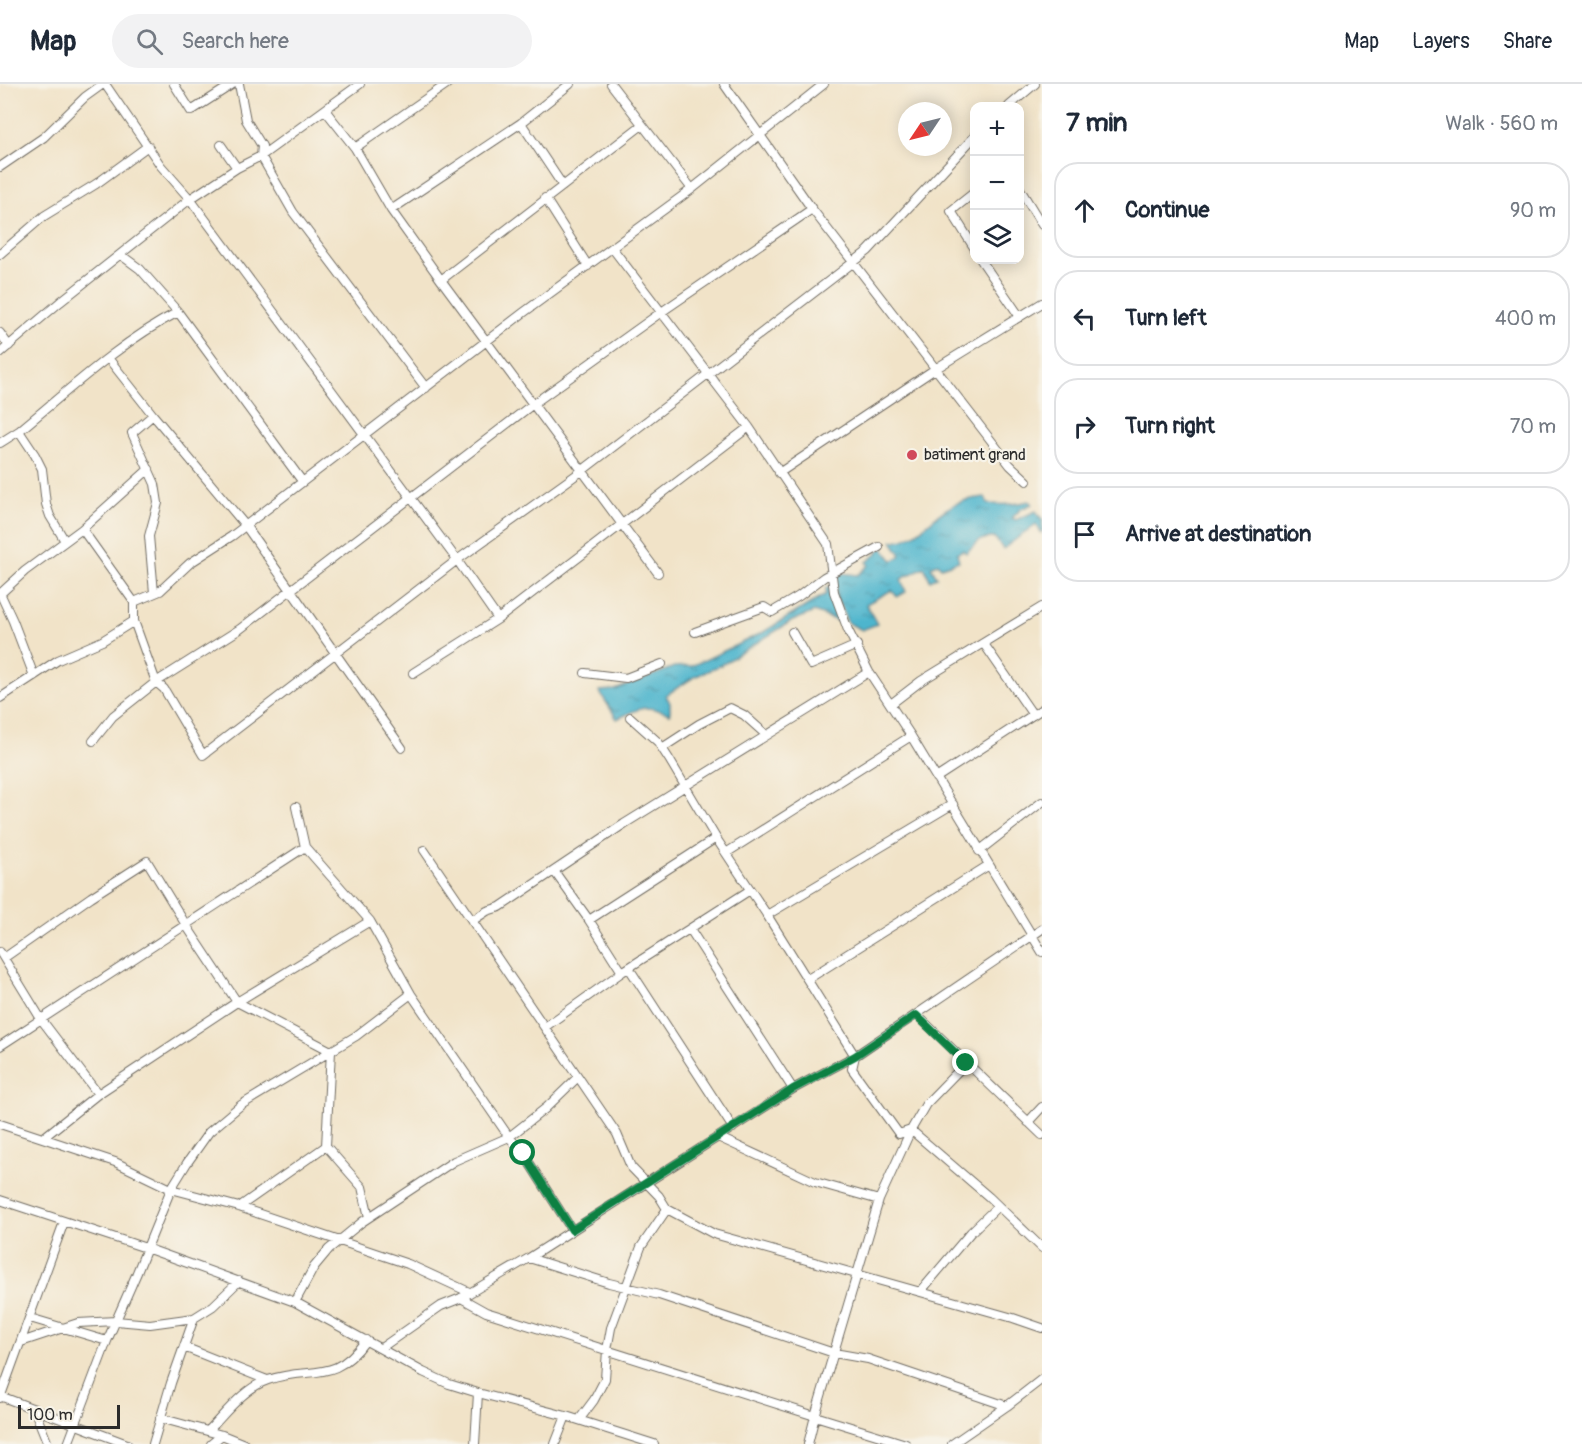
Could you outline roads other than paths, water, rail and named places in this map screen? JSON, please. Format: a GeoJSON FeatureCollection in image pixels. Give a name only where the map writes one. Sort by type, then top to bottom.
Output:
{"type":"FeatureCollection","features":[{"type":"Feature","properties":{"kind":"street"},"geometry":{"type":"LineString","coordinates":[[0,167],[45,137],[85,97],[104,84],[161,166],[190,199],[457,560],[498,619]]}},
{"type":"Feature","properties":{"kind":"street"},"geometry":{"type":"LineString","coordinates":[[174,84],[191,111],[233,84]]}},
{"type":"Feature","properties":{"kind":"street"},"geometry":{"type":"LineString","coordinates":[[239,84],[246,120],[262,146],[261,156],[293,212],[426,388]]}},
{"type":"Feature","properties":{"kind":"street"},"geometry":{"type":"LineString","coordinates":[[0,353],[60,302],[190,199],[237,168],[261,156],[360,84]]}},
{"type":"Feature","properties":{"kind":"street"},"geometry":{"type":"LineString","coordinates":[[391,210],[521,123],[570,84]]}},
{"type":"Feature","properties":{"kind":"street"},"geometry":{"type":"LineString","coordinates":[[611,84],[692,189]]}},
{"type":"Feature","properties":{"kind":"street"},"geometry":{"type":"LineString","coordinates":[[724,84],[812,209],[1010,465],[1027,481]]}},
{"type":"Feature","properties":{"kind":"street"},"geometry":{"type":"LineString","coordinates":[[134,602],[160,591],[190,563],[232,536],[302,481],[613,249],[761,136],[824,84]]}},
{"type":"Feature","properties":{"kind":"street"},"geometry":{"type":"LineString","coordinates":[[1014,102],[1035,84]]}},
{"type":"Feature","properties":{"kind":"street"},"geometry":{"type":"LineString","coordinates":[[355,148],[443,85]]}},
{"type":"Feature","properties":{"kind":"street"},"geometry":{"type":"LineString","coordinates":[[325,110],[355,148],[391,210],[441,280],[658,573]]}},
{"type":"Feature","properties":{"kind":"street"},"geometry":{"type":"LineString","coordinates":[[521,123],[563,186]]}},
{"type":"Feature","properties":{"kind":"street"},"geometry":{"type":"LineString","coordinates":[[441,280],[642,125]]}},
{"type":"Feature","properties":{"kind":"street"},"geometry":{"type":"LineString","coordinates":[[82,529],[134,602],[134,621],[156,682],[164,689],[203,755],[457,560],[583,470],[868,251],[970,141]]}},
{"type":"Feature","properties":{"kind":"street"},"geometry":{"type":"LineString","coordinates":[[221,144],[237,168]]}},
{"type":"Feature","properties":{"kind":"street"},"geometry":{"type":"LineString","coordinates":[[0,254],[44,216],[96,184],[148,146]]}},
{"type":"Feature","properties":{"kind":"street"},"geometry":{"type":"LineString","coordinates":[[970,196],[951,211],[970,241]]}},
{"type":"Feature","properties":{"kind":"street"},"geometry":{"type":"LineString","coordinates":[[1024,196],[1042,225]]}},
{"type":"Feature","properties":{"kind":"street"},"geometry":{"type":"LineString","coordinates":[[545,198],[588,266]]}},
{"type":"Feature","properties":{"kind":"street"},"geometry":{"type":"LineString","coordinates":[[93,741],[113,716],[156,682],[240,629],[533,404],[660,313],[812,209]]}},
{"type":"Feature","properties":{"kind":"street"},"geometry":{"type":"LineString","coordinates":[[613,249],[749,428],[828,544],[834,592],[869,672],[911,736],[1042,952]]}},
{"type":"Feature","properties":{"kind":"street"},"geometry":{"type":"LineString","coordinates":[[121,255],[140,269],[178,312],[302,481]]}},
{"type":"Feature","properties":{"kind":"street"},"geometry":{"type":"LineString","coordinates":[[984,264],[1020,317]]}},
{"type":"Feature","properties":{"kind":"street"},"geometry":{"type":"LineString","coordinates":[[778,473],[935,369],[1042,303]]}},
{"type":"Feature","properties":{"kind":"street"},"geometry":{"type":"LineString","coordinates":[[0,443],[19,431],[108,358],[155,324],[178,312]]}},
{"type":"Feature","properties":{"kind":"street"},"geometry":{"type":"LineString","coordinates":[[0,333],[9,346]]}},
{"type":"Feature","properties":{"kind":"street"},"geometry":{"type":"LineString","coordinates":[[108,358],[244,525],[402,748]]}},
{"type":"Feature","properties":{"kind":"street"},"geometry":{"type":"LineString","coordinates":[[153,415],[132,433],[155,484],[158,503],[149,536],[154,593]]}},
{"type":"Feature","properties":{"kind":"street"},"geometry":{"type":"LineString","coordinates":[[413,674],[498,619],[749,428]]}},
{"type":"Feature","properties":{"kind":"street"},"geometry":{"type":"LineString","coordinates":[[19,431],[42,469],[46,504],[50,516],[65,541]]}},
{"type":"Feature","properties":{"kind":"street"},"geometry":{"type":"LineString","coordinates":[[34,676],[0,593],[25,571],[82,529],[148,469]]}},
{"type":"Feature","properties":{"kind":"street"},"geometry":{"type":"LineString","coordinates":[[695,632],[764,607],[772,612],[832,573],[879,547]]}},
{"type":"Feature","properties":{"kind":"street"},"geometry":{"type":"LineString","coordinates":[[891,704],[921,681],[1041,610]]}},
{"type":"Feature","properties":{"kind":"street"},"geometry":{"type":"LineString","coordinates":[[0,698],[58,660],[102,641],[134,621]]}},
{"type":"Feature","properties":{"kind":"street"},"geometry":{"type":"LineString","coordinates":[[792,632],[811,665],[856,645]]}},
{"type":"Feature","properties":{"kind":"street"},"geometry":{"type":"LineString","coordinates":[[984,644],[1033,715]]}},
{"type":"Feature","properties":{"kind":"street"},"geometry":{"type":"LineString","coordinates":[[585,673],[626,678],[662,664]]}},
{"type":"Feature","properties":{"kind":"street"},"geometry":{"type":"LineString","coordinates":[[472,921],[487,911],[500,907],[686,785],[869,672]]}},
{"type":"Feature","properties":{"kind":"street"},"geometry":{"type":"LineString","coordinates":[[662,748],[699,724],[730,708],[744,715],[763,732]]}},
{"type":"Feature","properties":{"kind":"street"},"geometry":{"type":"LineString","coordinates":[[936,778],[1042,709]]}},
{"type":"Feature","properties":{"kind":"street"},"geometry":{"type":"LineString","coordinates":[[630,717],[662,748],[686,785],[716,838],[855,1056],[852,1069],[872,1099],[899,1134],[911,1130]]}},
{"type":"Feature","properties":{"kind":"street"},"geometry":{"type":"LineString","coordinates":[[726,853],[911,736]]}},
{"type":"Feature","properties":{"kind":"street"},"geometry":{"type":"LineString","coordinates":[[979,850],[1042,802]]}},
{"type":"Feature","properties":{"kind":"street"},"geometry":{"type":"LineString","coordinates":[[767,915],[953,804]]}},
{"type":"Feature","properties":{"kind":"street"},"geometry":{"type":"LineString","coordinates":[[296,807],[305,847],[370,921],[411,994],[509,1137],[523,1153],[572,1230]]}},
{"type":"Feature","properties":{"kind":"street"},"geometry":{"type":"LineString","coordinates":[[589,920],[716,838]]}},
{"type":"Feature","properties":{"kind":"street"},"geometry":{"type":"LineString","coordinates":[[0,1046],[305,847]]}},
{"type":"Feature","properties":{"kind":"street"},"geometry":{"type":"LineString","coordinates":[[424,850],[617,1134],[632,1167],[659,1196],[667,1209],[714,1234],[1042,1328]]}},
{"type":"Feature","properties":{"kind":"street"},"geometry":{"type":"LineString","coordinates":[[98,1094],[41,1019],[2,955],[147,861],[237,1002],[331,1051]]}},
{"type":"Feature","properties":{"kind":"street"},"geometry":{"type":"LineString","coordinates":[[808,979],[989,865]]}},
{"type":"Feature","properties":{"kind":"street"},"geometry":{"type":"LineString","coordinates":[[554,871],[626,970],[733,1128]]}},
{"type":"Feature","properties":{"kind":"street"},"geometry":{"type":"LineString","coordinates":[[545,1027],[626,970],[750,890]]}},
{"type":"Feature","properties":{"kind":"street"},"geometry":{"type":"LineString","coordinates":[[43,1138],[98,1094],[237,1002],[370,921]]}},
{"type":"Feature","properties":{"kind":"street"},"geometry":{"type":"LineString","coordinates":[[690,929],[793,1089]]}},
{"type":"Feature","properties":{"kind":"street"},"geometry":{"type":"LineString","coordinates":[[381,1348],[441,1306],[461,1298],[529,1258],[793,1089],[855,1056],[1042,929]]}},
{"type":"Feature","properties":{"kind":"street"},"geometry":{"type":"LineString","coordinates":[[68,1444],[106,1341],[171,1189],[209,1132],[241,1105],[356,1036],[411,994]]}},
{"type":"Feature","properties":{"kind":"street"},"geometry":{"type":"LineString","coordinates":[[916,1015],[1042,1135]]}},
{"type":"Feature","properties":{"kind":"street"},"geometry":{"type":"LineString","coordinates":[[331,1051],[326,1146],[362,1187],[369,1217]]}},
{"type":"Feature","properties":{"kind":"street"},"geometry":{"type":"LineString","coordinates":[[808,1444],[879,1200],[911,1130],[926,1104],[966,1063]]}},
{"type":"Feature","properties":{"kind":"street"},"geometry":{"type":"LineString","coordinates":[[295,1302],[314,1267],[340,1240],[369,1217],[454,1161],[509,1137],[546,1108],[578,1077]]}},
{"type":"Feature","properties":{"kind":"street"},"geometry":{"type":"LineString","coordinates":[[1028,1122],[1042,1107]]}},
{"type":"Feature","properties":{"kind":"street"},"geometry":{"type":"LineString","coordinates":[[0,1124],[115,1162],[171,1189],[239,1207],[408,1264],[470,1292]]}},
{"type":"Feature","properties":{"kind":"street"},"geometry":{"type":"LineString","coordinates":[[911,1130],[1042,1248]]}},
{"type":"Feature","properties":{"kind":"street"},"geometry":{"type":"LineString","coordinates":[[718,1137],[815,1182],[879,1200]]}},
{"type":"Feature","properties":{"kind":"street"},"geometry":{"type":"LineString","coordinates":[[239,1207],[326,1146]]}},
{"type":"Feature","properties":{"kind":"street"},"geometry":{"type":"LineString","coordinates":[[0,1200],[146,1248],[295,1302],[423,1372],[478,1393],[566,1416],[634,1441],[654,1444]]}},
{"type":"Feature","properties":{"kind":"street"},"geometry":{"type":"LineString","coordinates":[[921,1292],[971,1232],[998,1206]]}},
{"type":"Feature","properties":{"kind":"street"},"geometry":{"type":"LineString","coordinates":[[579,1420],[594,1400],[605,1379],[607,1350],[617,1309],[641,1247],[667,1209]]}},
{"type":"Feature","properties":{"kind":"street"},"geometry":{"type":"LineString","coordinates":[[64,1222],[0,1397],[127,1444]]}},
{"type":"Feature","properties":{"kind":"street"},"geometry":{"type":"LineString","coordinates":[[529,1258],[659,1295],[834,1353],[868,1359],[1007,1406]]}},
{"type":"Feature","properties":{"kind":"street"},"geometry":{"type":"LineString","coordinates":[[21,1342],[78,1323],[116,1321],[150,1324],[194,1318],[213,1306],[239,1281]]}},
{"type":"Feature","properties":{"kind":"street"},"geometry":{"type":"LineString","coordinates":[[461,1298],[486,1312],[906,1444]]}},
{"type":"Feature","properties":{"kind":"street"},"geometry":{"type":"LineString","coordinates":[[30,1318],[106,1341]]}},
{"type":"Feature","properties":{"kind":"street"},"geometry":{"type":"LineString","coordinates":[[153,1444],[194,1318]]}},
{"type":"Feature","properties":{"kind":"street"},"geometry":{"type":"LineString","coordinates":[[208,1431],[250,1390],[267,1380],[324,1372],[344,1364],[355,1355],[366,1340]]}},
{"type":"Feature","properties":{"kind":"street"},"geometry":{"type":"LineString","coordinates":[[184,1347],[267,1380]]}},
{"type":"Feature","properties":{"kind":"street"},"geometry":{"type":"LineString","coordinates":[[952,1444],[1007,1406],[1042,1378]]}},
{"type":"Feature","properties":{"kind":"street"},"geometry":{"type":"LineString","coordinates":[[475,1444],[478,1393]]}},
{"type":"Feature","properties":{"kind":"street"},"geometry":{"type":"LineString","coordinates":[[33,1409],[48,1444]]}},
{"type":"Feature","properties":{"kind":"street"},"geometry":{"type":"LineString","coordinates":[[555,1444],[566,1416]]}},
{"type":"Feature","properties":{"kind":"street"},"geometry":{"type":"LineString","coordinates":[[160,1418],[222,1435],[244,1444]]}},
{"type":"Feature","properties":{"kind":"street"},"geometry":{"type":"LineString","coordinates":[[211,1444],[222,1435]]}},
{"type":"Feature","properties":{"kind":"water"},"geometry":{"type":"Polygon","coordinates":[[[985,497],[988,504],[1029,501],[1032,504],[1021,509],[1012,518],[1016,520],[1036,511],[1042,520],[1042,532],[1036,524],[1003,549],[995,538],[982,540],[966,553],[963,550],[957,553],[959,561],[941,567],[938,563],[931,567],[937,577],[930,580],[924,567],[901,579],[906,592],[897,597],[892,590],[866,604],[877,624],[862,630],[848,623],[837,598],[835,579],[840,573],[858,575],[869,565],[867,562],[882,547],[893,561],[901,555],[892,541],[901,540],[915,533],[956,503],[985,497]]]}},
{"type":"Feature","properties":{"kind":"water"},"geometry":{"type":"Polygon","coordinates":[[[832,586],[843,623],[814,612],[790,622],[721,665],[694,677],[666,695],[670,703],[670,714],[643,708],[617,719],[599,691],[615,690],[674,667],[691,666],[705,660],[762,633],[826,594],[826,588],[832,586]]]}},
{"type":"Feature","properties":{"kind":"place","name":"batiment grand"},"geometry":{"type":"Point","coordinates":[912,455]}}]}
